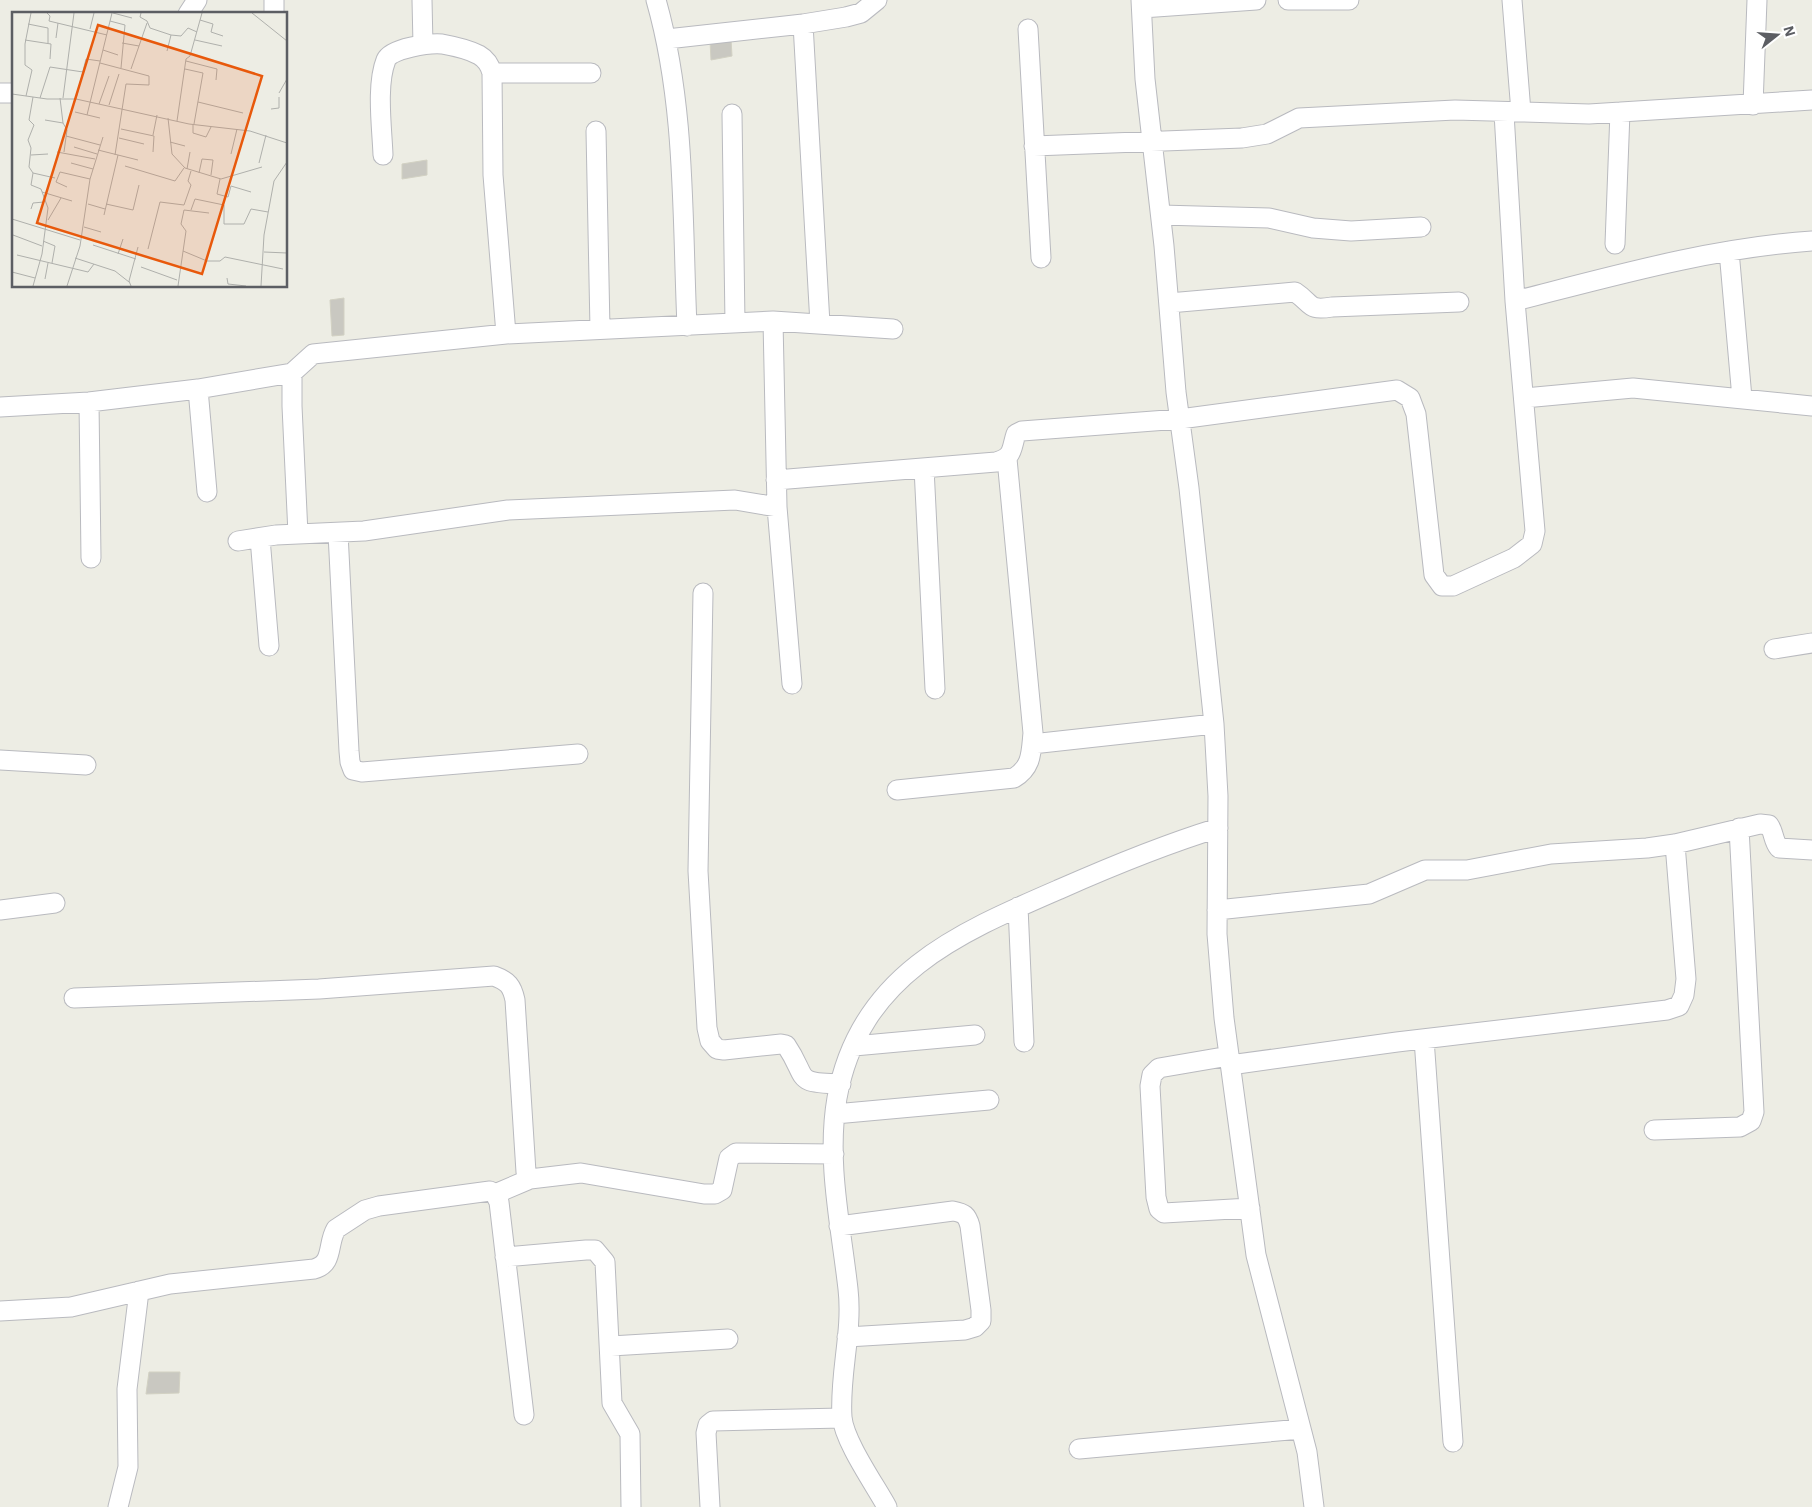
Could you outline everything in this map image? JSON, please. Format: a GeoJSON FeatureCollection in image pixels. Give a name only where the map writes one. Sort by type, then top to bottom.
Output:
{"type":"FeatureCollection","features":[{"type":"Feature","properties":{"kind":"street"},"geometry":{"type":"LineString","coordinates":[[422,0],[424,45]]}},
{"type":"Feature","properties":{"kind":"street"},"geometry":{"type":"LineString","coordinates":[[656,0],[667,39],[677,110],[687,326]]}},
{"type":"Feature","properties":{"kind":"street"},"geometry":{"type":"LineString","coordinates":[[667,39],[803,24],[862,13],[877,0]]}},
{"type":"Feature","properties":{"kind":"street"},"geometry":{"type":"LineString","coordinates":[[1256,0],[1141,4],[1146,79],[1180,419],[1214,724],[1218,828],[1217,910],[1219,963],[1230,1060],[1262,1283],[1307,1452],[1314,1507]]}},
{"type":"Feature","properties":{"kind":"street"},"geometry":{"type":"LineString","coordinates":[[1288,0],[1349,0]]}},
{"type":"Feature","properties":{"kind":"street"},"geometry":{"type":"LineString","coordinates":[[776,480],[1007,459],[1012,453],[1016,434],[1022,431],[1180,419],[1397,390],[1410,398],[1416,414],[1434,575],[1442,586],[1453,586],[1514,558],[1532,544],[1535,531],[1515,301],[1512,0]]}},
{"type":"Feature","properties":{"kind":"street"},"geometry":{"type":"LineString","coordinates":[[1753,105],[1757,0]]}},
{"type":"Feature","properties":{"kind":"street"},"geometry":{"type":"LineString","coordinates":[[803,24],[820,324]]}},
{"type":"Feature","properties":{"kind":"street"},"geometry":{"type":"LineString","coordinates":[[1028,29],[1041,258]]}},
{"type":"Feature","properties":{"kind":"street"},"geometry":{"type":"LineString","coordinates":[[383,155],[381,83],[386,58],[394,52],[424,45],[443,44],[479,55],[490,65],[492,72],[493,174],[506,334]]}},
{"type":"Feature","properties":{"kind":"street"},"geometry":{"type":"LineString","coordinates":[[492,72],[591,73]]}},
{"type":"Feature","properties":{"kind":"street"},"geometry":{"type":"LineString","coordinates":[[1034,146],[1242,138],[1267,134],[1299,118],[1455,110],[1513,113],[1620,112],[1812,100]]}},
{"type":"Feature","properties":{"kind":"street"},"geometry":{"type":"LineString","coordinates":[[1615,244],[1620,112]]}},
{"type":"Feature","properties":{"kind":"street"},"geometry":{"type":"LineString","coordinates":[[732,114],[735,323]]}},
{"type":"Feature","properties":{"kind":"street"},"geometry":{"type":"LineString","coordinates":[[596,131],[600,330]]}},
{"type":"Feature","properties":{"kind":"street"},"geometry":{"type":"LineString","coordinates":[[1161,215],[1269,218],[1313,228],[1351,231],[1421,227]]}},
{"type":"Feature","properties":{"kind":"street"},"geometry":{"type":"LineString","coordinates":[[1515,301],[1691,257],[1812,241]]}},
{"type":"Feature","properties":{"kind":"street"},"geometry":{"type":"LineString","coordinates":[[1729,251],[1742,398]]}},
{"type":"Feature","properties":{"kind":"street"},"geometry":{"type":"LineString","coordinates":[[1169,303],[1295,292],[1308,306],[1316,309],[1459,302]]}},
{"type":"Feature","properties":{"kind":"street"},"geometry":{"type":"LineString","coordinates":[[773,320],[777,507],[792,684]]}},
{"type":"Feature","properties":{"kind":"street"},"geometry":{"type":"LineString","coordinates":[[0,407],[89,402],[198,389],[292,373],[313,354],[506,334],[773,320],[893,329]]}},
{"type":"Feature","properties":{"kind":"street"},"geometry":{"type":"LineString","coordinates":[[292,373],[298,534]]}},
{"type":"Feature","properties":{"kind":"street"},"geometry":{"type":"LineString","coordinates":[[1524,398],[1633,388],[1812,406]]}},
{"type":"Feature","properties":{"kind":"street"},"geometry":{"type":"LineString","coordinates":[[198,389],[206,492]]}},
{"type":"Feature","properties":{"kind":"street"},"geometry":{"type":"LineString","coordinates":[[89,402],[91,558]]}},
{"type":"Feature","properties":{"kind":"street"},"geometry":{"type":"LineString","coordinates":[[897,790],[1014,778],[1023,773],[1031,759],[1033,733],[1007,459]]}},
{"type":"Feature","properties":{"kind":"street"},"geometry":{"type":"LineString","coordinates":[[924,468],[935,689]]}},
{"type":"Feature","properties":{"kind":"street"},"geometry":{"type":"LineString","coordinates":[[238,541],[298,534],[364,531],[508,510],[735,500],[777,507]]}},
{"type":"Feature","properties":{"kind":"street"},"geometry":{"type":"LineString","coordinates":[[338,532],[349,752],[350,762],[354,770],[362,772],[578,754]]}},
{"type":"Feature","properties":{"kind":"street"},"geometry":{"type":"LineString","coordinates":[[260,538],[269,646]]}},
{"type":"Feature","properties":{"kind":"street"},"geometry":{"type":"LineString","coordinates":[[704,593],[697,808],[698,871],[707,1028],[710,1041],[716,1049],[724,1050],[786,1045],[800,1074],[807,1081],[840,1084]]}},
{"type":"Feature","properties":{"kind":"street"},"geometry":{"type":"LineString","coordinates":[[1774,649],[1812,644]]}},
{"type":"Feature","properties":{"kind":"street"},"geometry":{"type":"LineString","coordinates":[[1032,744],[1214,724]]}},
{"type":"Feature","properties":{"kind":"street"},"geometry":{"type":"LineString","coordinates":[[0,760],[86,765]]}},
{"type":"Feature","properties":{"kind":"street"},"geometry":{"type":"LineString","coordinates":[[1217,910],[1369,894],[1425,870],[1440,868],[1467,870],[1551,854],[1618,851],[1675,844],[1739,828],[1769,825],[1775,843],[1779,848],[1812,850]]}},
{"type":"Feature","properties":{"kind":"street"},"geometry":{"type":"LineString","coordinates":[[887,1507],[854,1448],[842,1418],[849,1300],[839,1226],[834,1154],[835,1114],[840,1084],[854,1046],[881,998],[905,975],[960,934],[1140,854],[1218,828]]}},
{"type":"Feature","properties":{"kind":"street"},"geometry":{"type":"LineString","coordinates":[[1654,1130],[1740,1127],[1751,1121],[1754,1112],[1739,828]]}},
{"type":"Feature","properties":{"kind":"street"},"geometry":{"type":"LineString","coordinates":[[1250,1208],[1164,1213],[1159,1209],[1156,1197],[1150,1086],[1152,1075],[1159,1068],[1424,1039],[1667,1010],[1679,1006],[1684,995],[1686,979],[1675,844]]}},
{"type":"Feature","properties":{"kind":"street"},"geometry":{"type":"LineString","coordinates":[[0,910],[55,903]]}},
{"type":"Feature","properties":{"kind":"street"},"geometry":{"type":"LineString","coordinates":[[1018,907],[1024,1042]]}},
{"type":"Feature","properties":{"kind":"street"},"geometry":{"type":"LineString","coordinates":[[74,998],[319,989],[494,976],[504,980],[512,988],[515,1000],[526,1172],[530,1179]]}},
{"type":"Feature","properties":{"kind":"street"},"geometry":{"type":"LineString","coordinates":[[854,1046],[975,1036]]}},
{"type":"Feature","properties":{"kind":"street"},"geometry":{"type":"LineString","coordinates":[[1424,1039],[1453,1442]]}},
{"type":"Feature","properties":{"kind":"street"},"geometry":{"type":"LineString","coordinates":[[835,1114],[989,1100]]}},
{"type":"Feature","properties":{"kind":"street"},"geometry":{"type":"LineString","coordinates":[[495,1194],[530,1179],[581,1173],[704,1194],[715,1194],[722,1190],[729,1158],[736,1153],[834,1154]]}},
{"type":"Feature","properties":{"kind":"street"},"geometry":{"type":"LineString","coordinates":[[0,1311],[71,1306],[170,1284],[323,1266],[328,1261],[336,1229],[365,1210],[394,1203],[490,1191],[495,1194],[499,1202],[524,1415]]}},
{"type":"Feature","properties":{"kind":"street"},"geometry":{"type":"LineString","coordinates":[[839,1226],[953,1211],[962,1212],[968,1218],[970,1226],[981,1310],[981,1321],[975,1327],[965,1330],[847,1338]]}},
{"type":"Feature","properties":{"kind":"street"},"geometry":{"type":"LineString","coordinates":[[505,1257],[586,1250],[595,1250],[602,1255],[605,1262],[611,1346],[612,1403],[616,1412],[626,1423],[632,1446],[631,1507]]}},
{"type":"Feature","properties":{"kind":"street"},"geometry":{"type":"LineString","coordinates":[[118,1507],[129,1459],[127,1389],[139,1291]]}},
{"type":"Feature","properties":{"kind":"street"},"geometry":{"type":"LineString","coordinates":[[611,1346],[728,1340]]}},
{"type":"Feature","properties":{"kind":"street"},"geometry":{"type":"LineString","coordinates":[[710,1507],[706,1433],[708,1424],[713,1421],[842,1418]]}},
{"type":"Feature","properties":{"kind":"street"},"geometry":{"type":"LineString","coordinates":[[1079,1449],[1301,1429]]}},
{"type":"Feature","properties":{"kind":"building"},"geometry":{"type":"Polygon","coordinates":[[[731,39],[732,56],[711,60],[710,41],[731,39]]]}},
{"type":"Feature","properties":{"kind":"building"},"geometry":{"type":"Polygon","coordinates":[[[427,160],[427,175],[402,179],[402,164],[427,160]]]}},
{"type":"Feature","properties":{"kind":"building"},"geometry":{"type":"Polygon","coordinates":[[[344,298],[344,335],[332,336],[330,300],[344,298]]]}},
{"type":"Feature","properties":{"kind":"building"},"geometry":{"type":"Polygon","coordinates":[[[149,1372],[180,1372],[179,1393],[146,1394],[149,1372]]]}}]}
